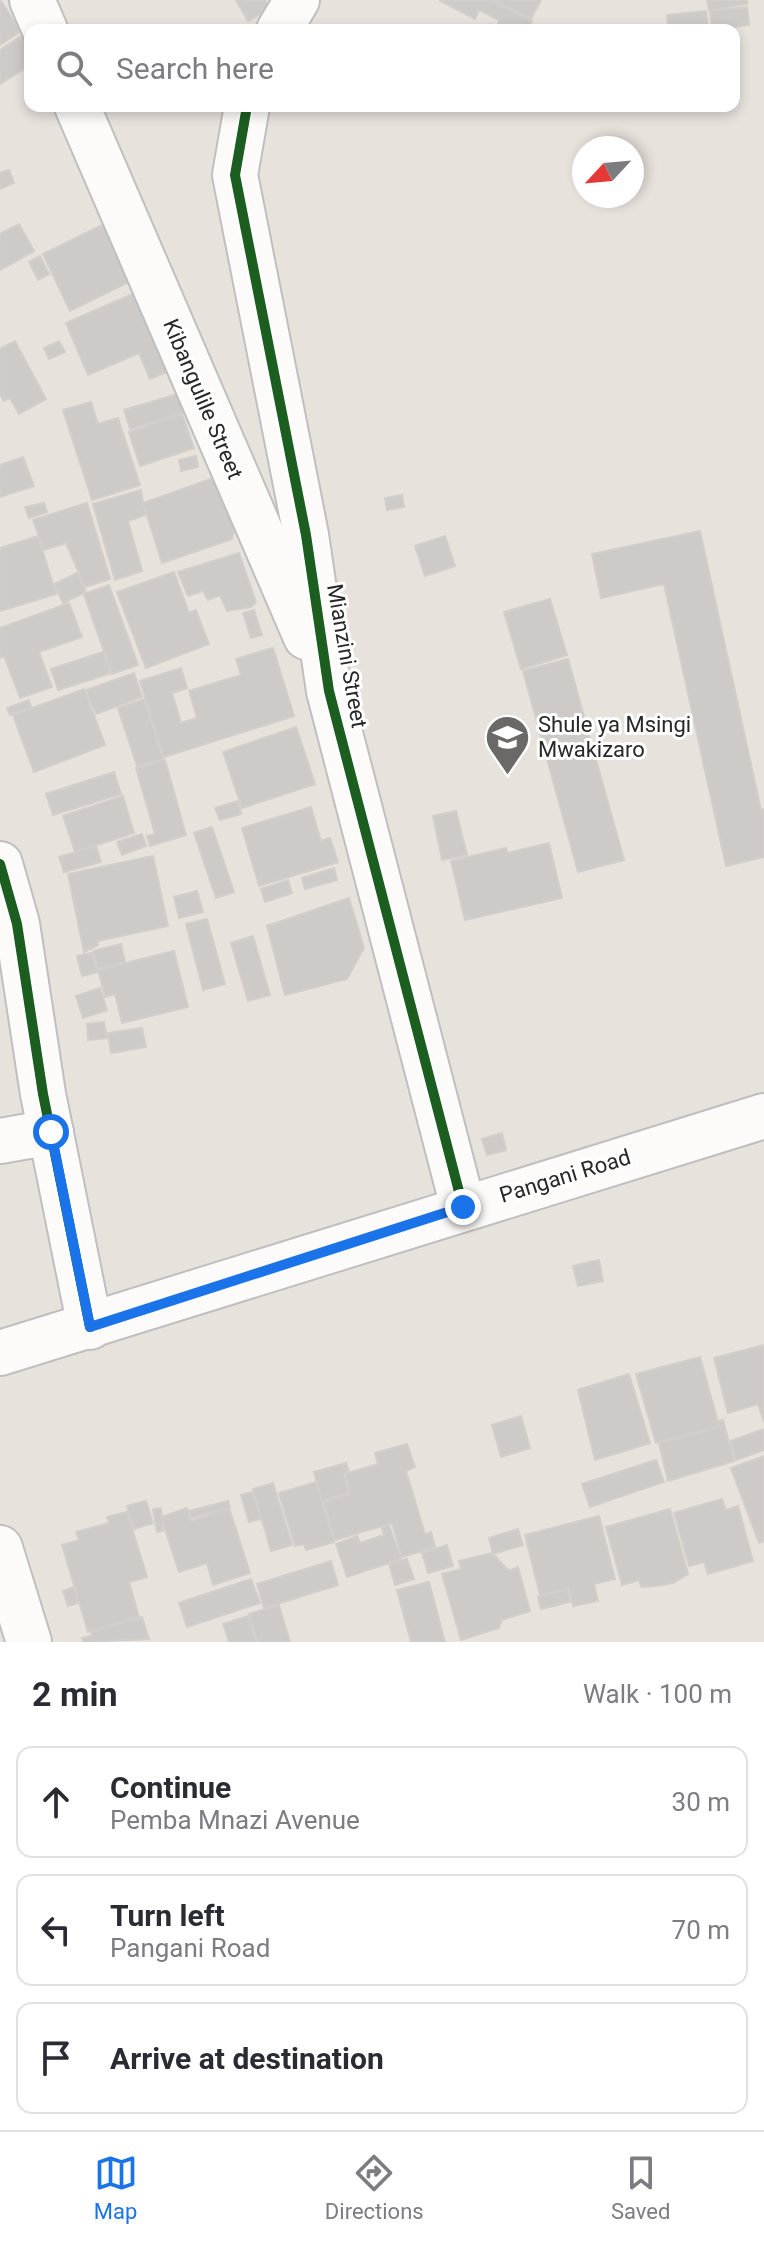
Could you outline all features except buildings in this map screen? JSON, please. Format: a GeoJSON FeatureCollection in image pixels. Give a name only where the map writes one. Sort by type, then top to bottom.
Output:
{"type":"FeatureCollection","features":[{"type":"Feature","properties":{"kind":"street"},"geometry":{"type":"LineString","coordinates":[[32,0],[42,24]]}},
{"type":"Feature","properties":{"kind":"street","name":"Kibangulile Street"},"geometry":{"type":"LineString","coordinates":[[80,112],[329,691]]}},
{"type":"Feature","properties":{"kind":"street","name":"Mianzini Street"},"geometry":{"type":"LineString","coordinates":[[246,112],[235,175],[306,535],[329,691],[463,1207]]}},
{"type":"Feature","properties":{"kind":"street"},"geometry":{"type":"LineString","coordinates":[[0,864],[17,924],[51,1132],[90,1327]]}},
{"type":"Feature","properties":{"kind":"street","name":"Pangani Road"},"geometry":{"type":"LineString","coordinates":[[0,1353],[764,1116]]}},
{"type":"Feature","properties":{"kind":"street"},"geometry":{"type":"LineString","coordinates":[[0,1141],[51,1132]]}},
{"type":"Feature","properties":{"kind":"street"},"geometry":{"type":"LineString","coordinates":[[0,1548],[29,1642]]}},
{"type":"Feature","properties":{"kind":"cycle path"},"geometry":{"type":"LineString","coordinates":[[246,112],[235,175],[306,535],[329,691],[463,1207]]}},
{"type":"Feature","properties":{"kind":"cycle path"},"geometry":{"type":"LineString","coordinates":[[0,864],[17,924],[43,1094],[90,1327]]}},
{"type":"Feature","properties":{"kind":"place","name":"Shule ya Msingi Mwakizaro"},"geometry":{"type":"Point","coordinates":[507,776]}},
{"type":"Feature","properties":{"kind":"route"},"geometry":{"type":"LineString","coordinates":[[51,1132],[90,1327],[463,1207]]}}]}
